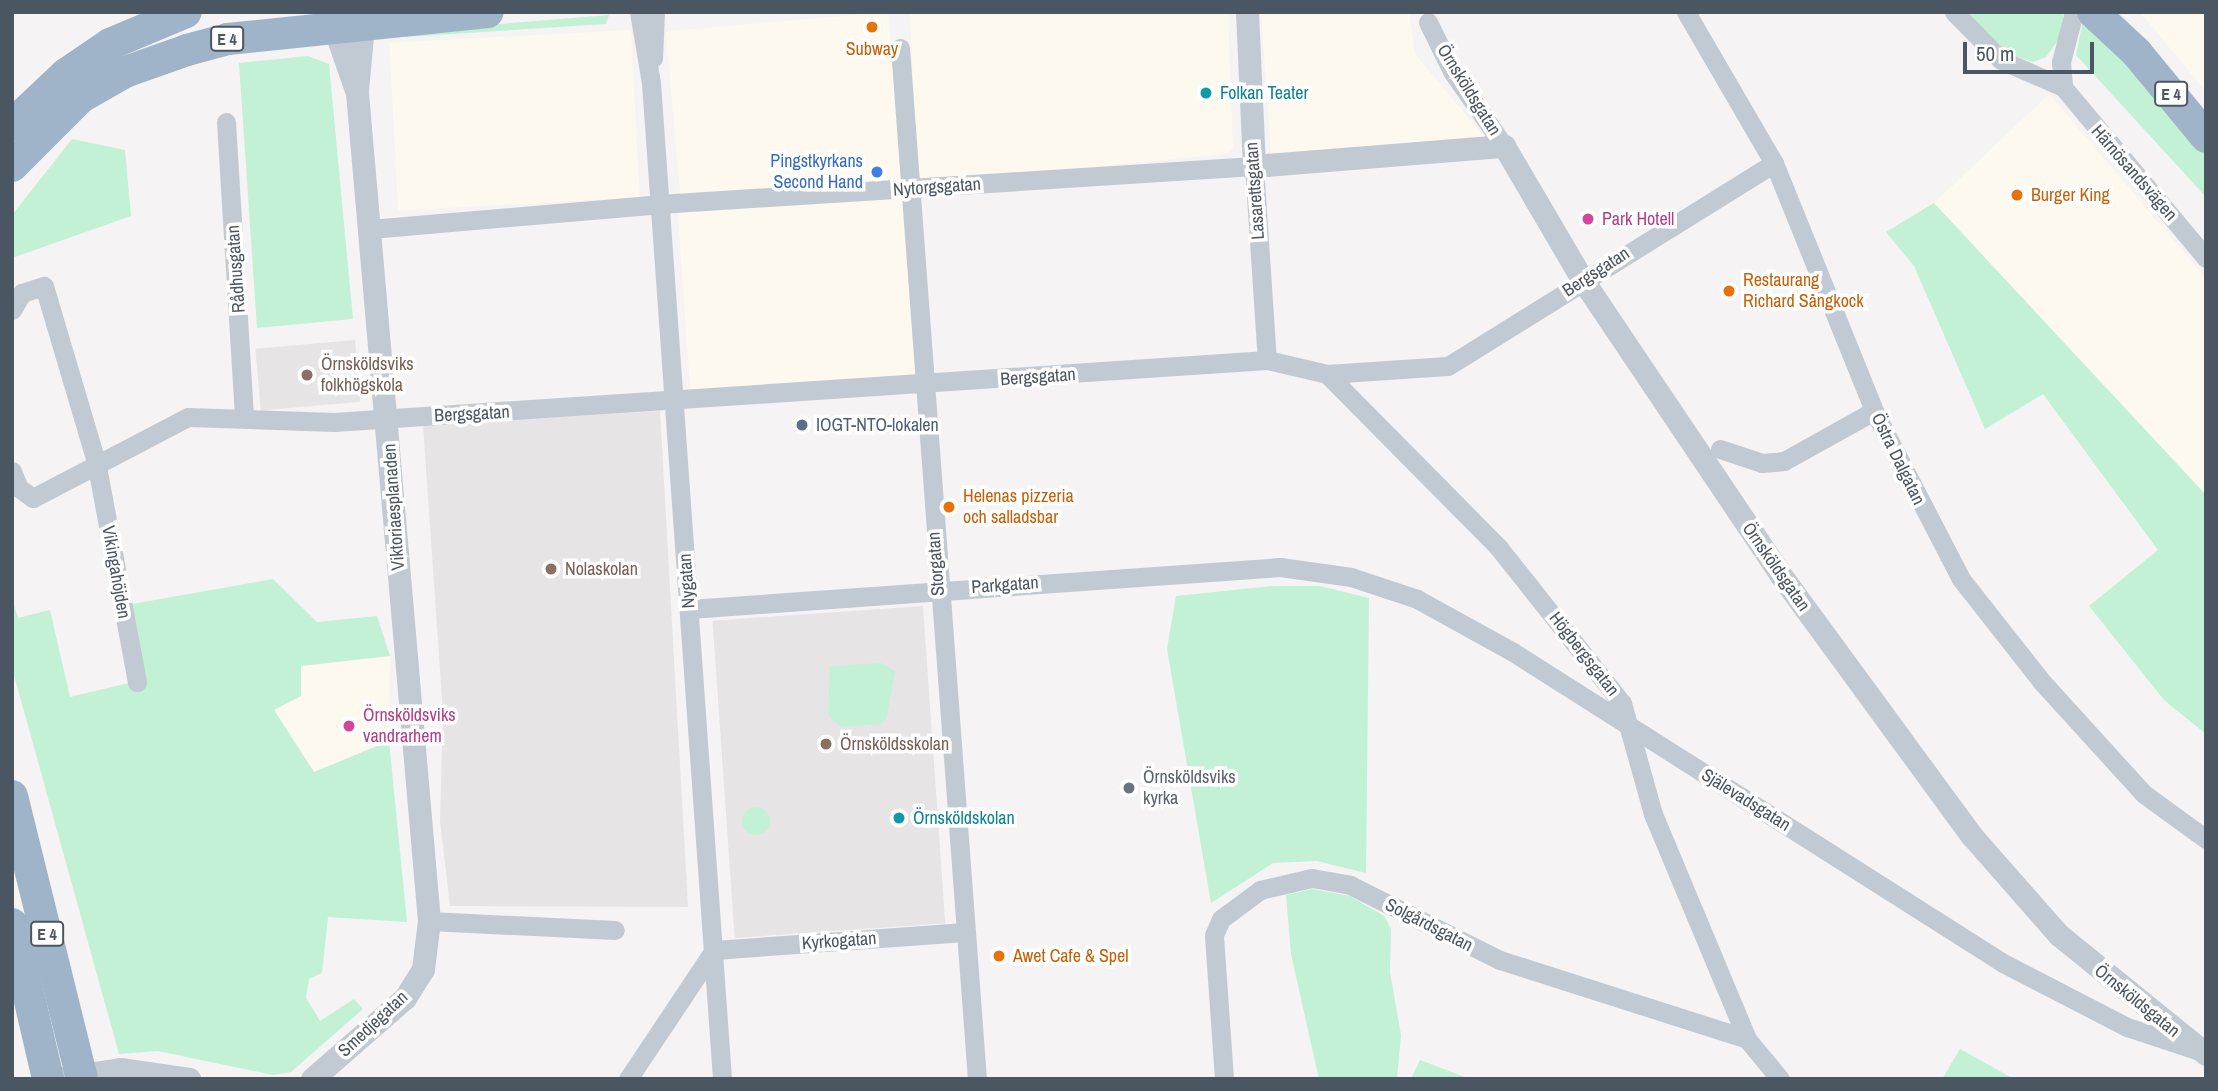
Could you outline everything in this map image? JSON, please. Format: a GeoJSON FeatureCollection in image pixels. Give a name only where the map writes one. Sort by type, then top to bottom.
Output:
{"type":"FeatureCollection","features":[{"type":"Feature","properties":{"kind":"highway"},"geometry":{"type":"LineString","coordinates":[[12,125],[66,74],[110,44],[186,12]]}},
{"type":"Feature","properties":{"kind":"highway","name":"E 4"},"geometry":{"type":"LineString","coordinates":[[12,166],[81,97],[125,72],[228,39],[488,12]]}},
{"type":"Feature","properties":{"kind":"highway","name":"E 4"},"geometry":{"type":"LineString","coordinates":[[2093,12],[2136,52],[2206,137]]}},
{"type":"Feature","properties":{"kind":"highway","name":"E 4"},"geometry":{"type":"LineString","coordinates":[[2113,12],[2136,52]]}},
{"type":"Feature","properties":{"kind":"highway","name":"E 4"},"geometry":{"type":"LineString","coordinates":[[12,796],[73,1077]]}},
{"type":"Feature","properties":{"kind":"highway","name":"E 4"},"geometry":{"type":"LineString","coordinates":[[12,924],[48,1079]]}},
{"type":"Feature","properties":{"kind":"street","name":"Nygatan"},"geometry":{"type":"LineString","coordinates":[[639,12],[651,83],[722,1079]]}},
{"type":"Feature","properties":{"kind":"street","name":"Nygatan"},"geometry":{"type":"LineString","coordinates":[[651,83],[655,12]]}},
{"type":"Feature","properties":{"kind":"street","name":"Östra Dalgatan"},"geometry":{"type":"LineString","coordinates":[[1686,12],[1773,163],[1874,411],[1930,524],[1986,611],[2144,794],[2206,839]]}},
{"type":"Feature","properties":{"kind":"street","name":"Härnösandsvägen"},"geometry":{"type":"LineString","coordinates":[[1954,12],[2001,60],[2063,87],[2206,258]]}},
{"type":"Feature","properties":{"kind":"street"},"geometry":{"type":"LineString","coordinates":[[2063,87],[2062,62],[2074,12]]}},
{"type":"Feature","properties":{"kind":"street","name":"Lasarettsgatan"},"geometry":{"type":"LineString","coordinates":[[1244,15],[1267,360]]}},
{"type":"Feature","properties":{"kind":"street","name":"Örnsköldsgatan"},"geometry":{"type":"LineString","coordinates":[[1428,22],[1452,71],[1504,146],[1582,279],[1780,574],[1971,835],[2059,935],[2203,1052]]}},
{"type":"Feature","properties":{"kind":"street","name":"Viktoriaesplanaden"},"geometry":{"type":"LineString","coordinates":[[349,26],[387,419],[429,921]]}},
{"type":"Feature","properties":{"kind":"street","name":"Storgatan"},"geometry":{"type":"LineString","coordinates":[[900,48],[937,590],[977,1079]]}},
{"type":"Feature","properties":{"kind":"street","name":"Rådhusgatan"},"geometry":{"type":"LineString","coordinates":[[226,122],[244,417]]}},
{"type":"Feature","properties":{"kind":"street","name":"Nytorgsgatan"},"geometry":{"type":"LineString","coordinates":[[370,229],[659,204],[1254,166],[1504,146]]}},
{"type":"Feature","properties":{"kind":"street","name":"Bergsgatan"},"geometry":{"type":"LineString","coordinates":[[12,471],[19,488],[33,498],[96,461],[188,416],[244,417],[280,423],[387,419],[923,386],[1267,360],[1327,374],[1457,363],[1582,279],[1773,163]]}},
{"type":"Feature","properties":{"kind":"street","name":"Vikingahöjden"},"geometry":{"type":"LineString","coordinates":[[12,310],[22,292],[44,286],[96,461],[137,682]]}},
{"type":"Feature","properties":{"kind":"street","name":"Högbergsgatan"},"geometry":{"type":"LineString","coordinates":[[1327,374],[1499,548],[1609,684],[1633,728],[1653,814],[1747,1039]]}},
{"type":"Feature","properties":{"kind":"street"},"geometry":{"type":"LineString","coordinates":[[1720,449],[1762,463],[1784,461],[1874,411]]}},
{"type":"Feature","properties":{"kind":"street","name":"Själevadsgatan"},"geometry":{"type":"LineString","coordinates":[[1280,566],[1351,577],[1417,598],[1633,728],[2003,963],[2127,1027],[2203,1052]]}},
{"type":"Feature","properties":{"kind":"street","name":"Parkgatan"},"geometry":{"type":"LineString","coordinates":[[689,609],[1280,566]]}},
{"type":"Feature","properties":{"kind":"street","name":"Solgårdsgatan"},"geometry":{"type":"LineString","coordinates":[[1224,1079],[1214,935],[1221,919],[1260,890],[1312,878],[1350,886],[1500,960],[1747,1039]]}},
{"type":"Feature","properties":{"kind":"street"},"geometry":{"type":"LineString","coordinates":[[429,921],[615,930]]}},
{"type":"Feature","properties":{"kind":"street","name":"Smedjegatan"},"geometry":{"type":"LineString","coordinates":[[312,1079],[405,998],[423,969],[429,921]]}},
{"type":"Feature","properties":{"kind":"street","name":"Kyrkogatan"},"geometry":{"type":"LineString","coordinates":[[713,950],[965,932]]}},
{"type":"Feature","properties":{"kind":"street"},"geometry":{"type":"LineString","coordinates":[[628,1079],[713,950]]}},
{"type":"Feature","properties":{"kind":"street"},"geometry":{"type":"LineString","coordinates":[[1747,1039],[1780,1079]]}},
{"type":"Feature","properties":{"kind":"street"},"geometry":{"type":"LineString","coordinates":[[73,1077],[143,1076],[189,1079]]}},
{"type":"Feature","properties":{"kind":"shaded area"},"geometry":{"type":"Polygon","coordinates":[[[888,12],[903,185],[681,205],[666,31],[888,12]]]}},
{"type":"Feature","properties":{"kind":"shaded area"},"geometry":{"type":"Polygon","coordinates":[[[910,12],[1228,12],[1233,147],[1227,154],[917,184],[910,12]]]}},
{"type":"Feature","properties":{"kind":"shaded area"},"geometry":{"type":"Polygon","coordinates":[[[1261,12],[1409,12],[1415,54],[1488,141],[1271,153],[1261,12]]]}},
{"type":"Feature","properties":{"kind":"shaded area"},"geometry":{"type":"Polygon","coordinates":[[[2140,12],[2206,12],[2206,92],[2140,12]]]}},
{"type":"Feature","properties":{"kind":"shaded area"},"geometry":{"type":"Polygon","coordinates":[[[631,30],[640,198],[398,210],[389,43],[631,30]]]}},
{"type":"Feature","properties":{"kind":"shaded area"},"geometry":{"type":"Polygon","coordinates":[[[2049,94],[2206,278],[2206,495],[1934,203],[2049,94]]]}},
{"type":"Feature","properties":{"kind":"shaded area"},"geometry":{"type":"Polygon","coordinates":[[[904,195],[917,383],[691,398],[678,211],[904,195]]]}},
{"type":"Feature","properties":{"kind":"shaded area","name":"Örnsköldsviks folkhögskola"},"geometry":{"type":"Polygon","coordinates":[[[355,340],[360,402],[261,410],[255,349],[355,340]]]}},
{"type":"Feature","properties":{"kind":"shaded area","name":"Nolaskolan"},"geometry":{"type":"Polygon","coordinates":[[[660,411],[688,907],[450,906],[440,821],[443,713],[423,425],[660,411]]]}},
{"type":"Feature","properties":{"kind":"shaded area","name":"Örnsköldsskolan"},"geometry":{"type":"Polygon","coordinates":[[[923,606],[945,923],[735,938],[713,621],[923,606]]]}},
{"type":"Feature","properties":{"kind":"shaded area"},"geometry":{"type":"Polygon","coordinates":[[[390,656],[389,741],[314,772],[274,709],[301,696],[301,666],[390,656]]]}},
{"type":"Feature","properties":{"kind":"green space"},"geometry":{"type":"Polygon","coordinates":[[[1966,12],[2064,12],[2060,38],[2046,57],[2033,62],[2000,51],[1966,12]]]}},
{"type":"Feature","properties":{"kind":"green space"},"geometry":{"type":"Polygon","coordinates":[[[609,15],[606,24],[405,37],[403,32],[609,15]]]}},
{"type":"Feature","properties":{"kind":"green space"},"geometry":{"type":"Polygon","coordinates":[[[2084,15],[2206,151],[2206,197],[2076,55],[2084,15]]]}},
{"type":"Feature","properties":{"kind":"green space"},"geometry":{"type":"Polygon","coordinates":[[[308,56],[329,64],[353,319],[257,328],[239,63],[308,56]]]}},
{"type":"Feature","properties":{"kind":"green space"},"geometry":{"type":"Polygon","coordinates":[[[72,139],[125,150],[131,216],[12,258],[12,215],[72,139]]]}},
{"type":"Feature","properties":{"kind":"green space"},"geometry":{"type":"Polygon","coordinates":[[[1934,203],[2206,495],[2206,734],[2164,700],[2089,606],[2158,550],[2043,394],[1985,429],[1914,266],[1886,232],[1934,203]]]}},
{"type":"Feature","properties":{"kind":"green space"},"geometry":{"type":"Polygon","coordinates":[[[273,579],[317,622],[377,616],[390,656],[301,666],[301,696],[274,710],[314,772],[389,741],[407,922],[328,917],[322,973],[309,979],[306,998],[320,1021],[354,999],[363,1009],[291,1072],[273,1075],[158,1051],[119,1054],[12,668],[12,597],[18,618],[50,610],[70,697],[137,681],[121,606],[273,579]]]}},
{"type":"Feature","properties":{"kind":"green space"},"geometry":{"type":"Polygon","coordinates":[[[1273,586],[1320,586],[1369,598],[1366,873],[1317,861],[1273,863],[1211,903],[1167,649],[1176,596],[1273,586]]]}},
{"type":"Feature","properties":{"kind":"green space"},"geometry":{"type":"Polygon","coordinates":[[[881,663],[895,671],[887,717],[881,724],[841,727],[828,715],[830,666],[881,663]]]}},
{"type":"Feature","properties":{"kind":"green space"},"geometry":{"type":"Polygon","coordinates":[[[756,807],[766,811],[770,821],[766,831],[756,835],[746,831],[742,821],[746,811],[756,807]]]}},
{"type":"Feature","properties":{"kind":"green space"},"geometry":{"type":"Polygon","coordinates":[[[1312,889],[1350,896],[1384,916],[1391,929],[1390,972],[1401,1035],[1397,1079],[1319,1079],[1291,954],[1286,895],[1312,889]]]}},
{"type":"Feature","properties":{"kind":"green space"},"geometry":{"type":"Polygon","coordinates":[[[1960,1049],[2014,1079],[1942,1079],[1960,1049]]]}},
{"type":"Feature","properties":{"kind":"green space"},"geometry":{"type":"Polygon","coordinates":[[[1420,1060],[1470,1079],[1411,1079],[1420,1060]]]}},
{"type":"Feature","properties":{"kind":"place","name":"Subway"},"geometry":{"type":"Point","coordinates":[872,27]}},
{"type":"Feature","properties":{"kind":"place","name":"Folkan Teater"},"geometry":{"type":"Point","coordinates":[1206,93]}},
{"type":"Feature","properties":{"kind":"place","name":"Pingstkyrkans Second Hand"},"geometry":{"type":"Point","coordinates":[877,172]}},
{"type":"Feature","properties":{"kind":"place","name":"Burger King"},"geometry":{"type":"Point","coordinates":[2017,195]}},
{"type":"Feature","properties":{"kind":"place","name":"Park Hotell"},"geometry":{"type":"Point","coordinates":[1588,219]}},
{"type":"Feature","properties":{"kind":"place","name":"Restaurang Richard Sångkock"},"geometry":{"type":"Point","coordinates":[1729,291]}},
{"type":"Feature","properties":{"kind":"place","name":"Örnsköldsviks folkhögskola"},"geometry":{"type":"Point","coordinates":[307,375]}},
{"type":"Feature","properties":{"kind":"place","name":"IOGT-NTO-lokalen"},"geometry":{"type":"Point","coordinates":[802,425]}},
{"type":"Feature","properties":{"kind":"place","name":"Helenas pizzeria och salladsbar"},"geometry":{"type":"Point","coordinates":[949,507]}},
{"type":"Feature","properties":{"kind":"place","name":"Nolaskolan"},"geometry":{"type":"Point","coordinates":[551,569]}},
{"type":"Feature","properties":{"kind":"place","name":"Örnsköldsviks vandrarhem"},"geometry":{"type":"Point","coordinates":[349,726]}},
{"type":"Feature","properties":{"kind":"place","name":"Örnsköldsskolan"},"geometry":{"type":"Point","coordinates":[826,744]}},
{"type":"Feature","properties":{"kind":"place","name":"Örnsköldsviks kyrka"},"geometry":{"type":"Point","coordinates":[1129,788]}},
{"type":"Feature","properties":{"kind":"place","name":"Örnsköldskolan"},"geometry":{"type":"Point","coordinates":[899,818]}},
{"type":"Feature","properties":{"kind":"place","name":"Awet Cafe & Spel"},"geometry":{"type":"Point","coordinates":[999,956]}}]}
